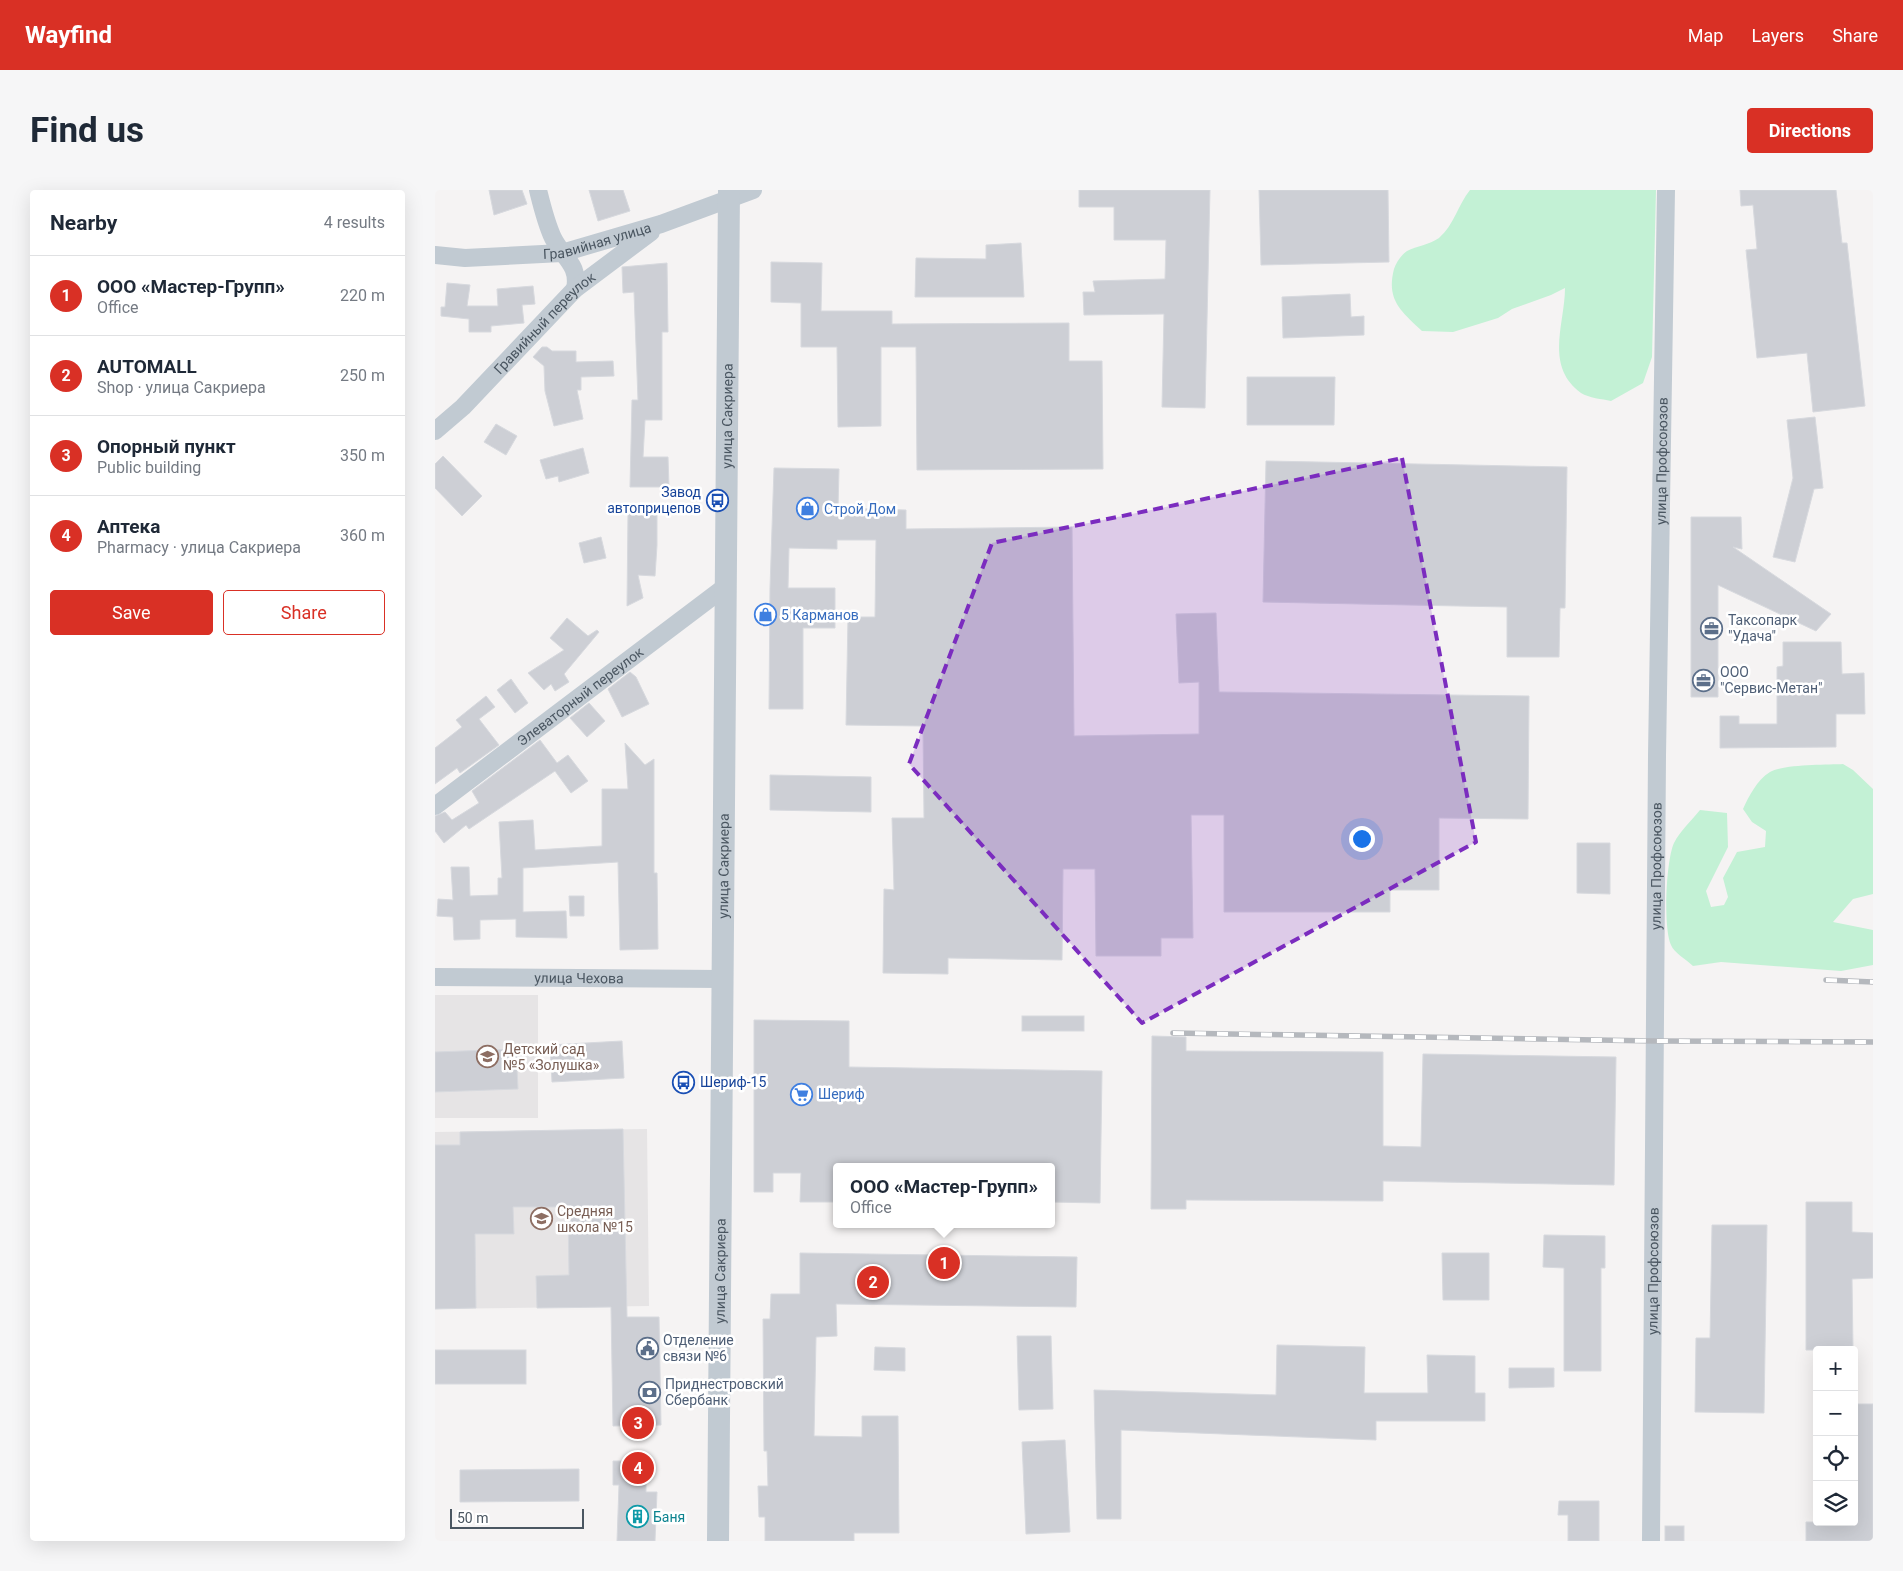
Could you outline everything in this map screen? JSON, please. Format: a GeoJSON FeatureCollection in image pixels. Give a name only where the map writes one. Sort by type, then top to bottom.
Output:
{"type":"FeatureCollection","features":[{"type":"Feature","properties":{"kind":"street"},"geometry":{"type":"LineString","coordinates":[[538,190],[553,237],[562,253],[574,266],[578,278],[575,289]]}},
{"type":"Feature","properties":{"kind":"street","name":"Гравийная улица"},"geometry":{"type":"LineString","coordinates":[[435,255],[465,258],[562,253],[661,224],[728,194],[753,190]]}},
{"type":"Feature","properties":{"kind":"street","name":"улица Профсоюзов"},"geometry":{"type":"LineString","coordinates":[[1651,1541],[1657,766],[1666,190]]}},
{"type":"Feature","properties":{"kind":"street","name":"улица Сакриера"},"geometry":{"type":"LineString","coordinates":[[718,1541],[728,194]]}},
{"type":"Feature","properties":{"kind":"street","name":"Гравийный переулок"},"geometry":{"type":"LineString","coordinates":[[435,431],[463,407],[575,289],[661,224]]}},
{"type":"Feature","properties":{"kind":"street","name":"Элеваторный переулок"},"geometry":{"type":"LineString","coordinates":[[435,806],[725,587]]}},
{"type":"Feature","properties":{"kind":"street","name":"улица Чехова"},"geometry":{"type":"LineString","coordinates":[[435,977],[722,979]]}},
{"type":"Feature","properties":{"kind":"highlighted area"},"geometry":{"type":"Polygon","coordinates":[[[1402,458],[1476,842],[1142,1023],[909,764],[992,543],[1402,458]]]}},
{"type":"Feature","properties":{"kind":"shaded area","name":"Детский сад №5 «Золушка»"},"geometry":{"type":"Polygon","coordinates":[[[435,995],[538,995],[538,1118],[435,1118],[435,995]]]}},
{"type":"Feature","properties":{"kind":"shaded area","name":"Средняя школа №15"},"geometry":{"type":"Polygon","coordinates":[[[647,1129],[649,1306],[435,1309],[435,1132],[647,1129]]]}},
{"type":"Feature","properties":{"kind":"green space"},"geometry":{"type":"Polygon","coordinates":[[[1470,190],[1656,190],[1652,357],[1643,383],[1611,401],[1584,395],[1570,382],[1563,370],[1559,344],[1565,288],[1512,309],[1498,318],[1453,332],[1422,331],[1402,311],[1397,304],[1392,289],[1394,269],[1397,262],[1407,251],[1439,238],[1452,221],[1470,190]]]}},
{"type":"Feature","properties":{"kind":"green space"},"geometry":{"type":"Polygon","coordinates":[[[1843,764],[1853,770],[1873,789],[1873,894],[1853,899],[1833,922],[1873,930],[1873,965],[1841,971],[1721,962],[1693,966],[1678,954],[1671,945],[1666,910],[1667,878],[1671,852],[1679,834],[1700,810],[1727,813],[1728,847],[1706,891],[1711,907],[1724,905],[1728,897],[1723,878],[1737,852],[1765,847],[1766,831],[1752,822],[1743,809],[1757,784],[1765,775],[1776,769],[1795,766],[1843,764]]]}},
{"type":"Feature","properties":{"kind":"building"},"geometry":{"type":"Polygon","coordinates":[[[489,190],[522,190],[527,204],[494,215],[489,190]]]}},
{"type":"Feature","properties":{"kind":"building"},"geometry":{"type":"Polygon","coordinates":[[[589,190],[623,190],[630,211],[598,221],[589,190]]]}},
{"type":"Feature","properties":{"kind":"building"},"geometry":{"type":"Polygon","coordinates":[[[1079,190],[1210,190],[1205,408],[1162,407],[1164,314],[1084,315],[1083,292],[1095,292],[1093,281],[1165,279],[1166,240],[1114,240],[1114,207],[1079,207],[1079,190]]]}},
{"type":"Feature","properties":{"kind":"building"},"geometry":{"type":"Polygon","coordinates":[[[1259,190],[1388,190],[1389,262],[1261,265],[1259,190]]]}},
{"type":"Feature","properties":{"kind":"building"},"geometry":{"type":"Polygon","coordinates":[[[1740,190],[1836,190],[1842,243],[1847,243],[1865,406],[1813,412],[1807,353],[1757,358],[1746,250],[1757,249],[1753,205],[1741,206],[1740,190]]]}},
{"type":"Feature","properties":{"kind":"building"},"geometry":{"type":"Polygon","coordinates":[[[1021,243],[1024,297],[915,297],[916,258],[986,259],[986,245],[1021,243]]]}},
{"type":"Feature","properties":{"kind":"building"},"geometry":{"type":"Polygon","coordinates":[[[771,262],[822,263],[821,311],[892,311],[892,324],[1069,323],[1069,361],[1102,361],[1103,469],[917,470],[916,347],[881,347],[881,426],[838,427],[837,347],[801,347],[801,303],[771,302],[771,262]]]}},
{"type":"Feature","properties":{"kind":"building"},"geometry":{"type":"Polygon","coordinates":[[[667,263],[668,332],[662,332],[662,420],[645,420],[643,457],[668,457],[669,487],[630,487],[632,400],[638,400],[634,292],[623,293],[622,267],[667,263]]]}},
{"type":"Feature","properties":{"kind":"building"},"geometry":{"type":"Polygon","coordinates":[[[447,283],[470,285],[467,306],[498,306],[497,289],[533,286],[535,304],[522,305],[524,323],[491,326],[491,332],[469,332],[469,319],[441,316],[441,307],[445,307],[447,283]]]}},
{"type":"Feature","properties":{"kind":"building"},"geometry":{"type":"Polygon","coordinates":[[[1350,294],[1351,317],[1364,316],[1364,335],[1283,338],[1282,297],[1350,294]]]}},
{"type":"Feature","properties":{"kind":"building"},"geometry":{"type":"Polygon","coordinates":[[[542,347],[547,347],[552,351],[576,351],[576,362],[613,361],[614,376],[581,377],[581,390],[577,390],[583,419],[554,426],[545,391],[544,366],[533,357],[542,347]]]}},
{"type":"Feature","properties":{"kind":"building"},"geometry":{"type":"Polygon","coordinates":[[[1247,377],[1335,377],[1334,425],[1247,425],[1247,377]]]}},
{"type":"Feature","properties":{"kind":"building"},"geometry":{"type":"Polygon","coordinates":[[[1815,417],[1823,488],[1814,489],[1795,562],[1773,557],[1793,478],[1787,420],[1815,417]]]}},
{"type":"Feature","properties":{"kind":"building"},"geometry":{"type":"Polygon","coordinates":[[[496,424],[517,436],[506,455],[484,442],[496,424]]]}},
{"type":"Feature","properties":{"kind":"building"},"geometry":{"type":"Polygon","coordinates":[[[583,448],[589,473],[559,482],[558,476],[546,479],[540,460],[583,448]]]}},
{"type":"Feature","properties":{"kind":"building"},"geometry":{"type":"Polygon","coordinates":[[[443,456],[482,496],[462,516],[435,488],[435,464],[443,456]]]}},
{"type":"Feature","properties":{"kind":"building"},"geometry":{"type":"Polygon","coordinates":[[[1266,461],[1567,467],[1565,608],[1560,608],[1559,657],[1507,657],[1507,607],[1263,602],[1266,461]]]}},
{"type":"Feature","properties":{"kind":"building"},"geometry":{"type":"Polygon","coordinates":[[[774,468],[839,469],[838,508],[906,510],[906,529],[1072,527],[1074,736],[1199,734],[1199,682],[1179,683],[1176,614],[1216,613],[1219,692],[1529,696],[1528,819],[1439,818],[1439,890],[1390,890],[1390,912],[1224,912],[1224,815],[1191,815],[1193,938],[1161,938],[1161,956],[1096,956],[1095,869],[1063,869],[1062,960],[948,958],[948,974],[883,973],[884,889],[894,890],[892,818],[924,818],[923,726],[846,725],[848,617],[875,617],[876,540],[837,540],[837,549],[789,548],[788,588],[835,588],[835,628],[803,628],[803,709],[769,709],[770,588],[774,468]]]}},
{"type":"Feature","properties":{"kind":"building"},"geometry":{"type":"Polygon","coordinates":[[[628,513],[657,514],[657,545],[655,576],[638,575],[643,598],[627,606],[628,513]]]}},
{"type":"Feature","properties":{"kind":"building"},"geometry":{"type":"Polygon","coordinates":[[[1691,517],[1741,517],[1742,549],[1733,547],[1831,614],[1816,631],[1718,585],[1718,697],[1691,697],[1691,517]]]}},
{"type":"Feature","properties":{"kind":"building"},"geometry":{"type":"Polygon","coordinates":[[[601,537],[606,558],[584,563],[579,543],[601,537]]]}},
{"type":"Feature","properties":{"kind":"building"},"geometry":{"type":"Polygon","coordinates":[[[567,618],[588,636],[597,630],[599,632],[564,674],[569,682],[555,691],[551,684],[544,690],[528,673],[564,650],[550,638],[567,618]]]}},
{"type":"Feature","properties":{"kind":"building"},"geometry":{"type":"Polygon","coordinates":[[[1783,642],[1841,642],[1842,674],[1864,673],[1865,714],[1836,714],[1836,747],[1720,748],[1720,716],[1739,716],[1739,724],[1777,724],[1777,667],[1783,666],[1783,642]]]}},
{"type":"Feature","properties":{"kind":"building"},"geometry":{"type":"Polygon","coordinates":[[[630,672],[636,677],[649,704],[622,717],[608,689],[630,672]]]}},
{"type":"Feature","properties":{"kind":"building"},"geometry":{"type":"Polygon","coordinates":[[[511,679],[528,703],[515,713],[497,690],[511,679]]]}},
{"type":"Feature","properties":{"kind":"building"},"geometry":{"type":"Polygon","coordinates":[[[486,696],[495,707],[479,719],[499,745],[460,773],[457,768],[435,784],[435,748],[462,727],[456,720],[486,696]]]}},
{"type":"Feature","properties":{"kind":"building"},"geometry":{"type":"Polygon","coordinates":[[[589,703],[605,721],[587,737],[570,718],[589,703]]]}},
{"type":"Feature","properties":{"kind":"building"},"geometry":{"type":"Polygon","coordinates":[[[540,740],[557,763],[568,755],[588,781],[571,793],[555,771],[469,829],[466,825],[444,843],[435,831],[435,816],[445,812],[452,820],[479,803],[472,791],[540,740]]]}},
{"type":"Feature","properties":{"kind":"building"},"geometry":{"type":"Polygon","coordinates":[[[625,743],[645,765],[654,759],[654,873],[657,873],[658,949],[620,950],[618,862],[523,868],[523,912],[566,911],[567,938],[516,937],[516,919],[480,920],[480,939],[454,940],[453,917],[437,916],[438,899],[453,900],[451,867],[469,867],[470,896],[498,895],[498,878],[502,878],[499,822],[533,820],[535,850],[602,846],[602,789],[628,789],[625,743]]]}},
{"type":"Feature","properties":{"kind":"building"},"geometry":{"type":"Polygon","coordinates":[[[770,775],[871,777],[871,812],[770,810],[770,775]]]}},
{"type":"Feature","properties":{"kind":"building"},"geometry":{"type":"Polygon","coordinates":[[[1577,843],[1610,843],[1610,894],[1577,893],[1577,843]]]}},
{"type":"Feature","properties":{"kind":"building"},"geometry":{"type":"Polygon","coordinates":[[[569,896],[584,896],[584,916],[570,916],[569,896]]]}},
{"type":"Feature","properties":{"kind":"building"},"geometry":{"type":"Polygon","coordinates":[[[1022,1016],[1084,1016],[1084,1031],[1022,1031],[1022,1016]]]}},
{"type":"Feature","properties":{"kind":"building"},"geometry":{"type":"Polygon","coordinates":[[[754,1020],[849,1021],[849,1067],[1102,1071],[1100,1203],[1055,1202],[1055,1163],[833,1163],[833,1202],[800,1202],[801,1173],[773,1173],[773,1192],[754,1192],[754,1020]]]}},
{"type":"Feature","properties":{"kind":"building"},"geometry":{"type":"Polygon","coordinates":[[[1152,1036],[1186,1037],[1186,1051],[1383,1052],[1383,1146],[1421,1147],[1423,1054],[1616,1057],[1614,1185],[1383,1181],[1383,1201],[1186,1200],[1186,1209],[1151,1209],[1152,1036]]]}},
{"type":"Feature","properties":{"kind":"building"},"geometry":{"type":"Polygon","coordinates":[[[622,1041],[624,1078],[552,1082],[550,1045],[622,1041]]]}},
{"type":"Feature","properties":{"kind":"building"},"geometry":{"type":"Polygon","coordinates":[[[516,1049],[518,1089],[435,1092],[435,1052],[516,1049]]]}},
{"type":"Feature","properties":{"kind":"building","name":"Средняя школа №15"},"geometry":{"type":"Polygon","coordinates":[[[623,1129],[627,1317],[659,1317],[661,1425],[613,1426],[611,1307],[537,1308],[536,1276],[569,1275],[568,1207],[513,1207],[514,1234],[475,1234],[476,1308],[435,1309],[435,1145],[460,1145],[460,1132],[623,1129]]]}},
{"type":"Feature","properties":{"kind":"building"},"geometry":{"type":"Polygon","coordinates":[[[1806,1202],[1852,1202],[1852,1232],[1873,1233],[1873,1278],[1852,1279],[1853,1346],[1813,1346],[1813,1350],[1806,1350],[1806,1202]]]}},
{"type":"Feature","properties":{"kind":"building"},"geometry":{"type":"Polygon","coordinates":[[[1712,1225],[1767,1225],[1764,1413],[1695,1412],[1696,1338],[1710,1338],[1712,1225]]]}},
{"type":"Feature","properties":{"kind":"building"},"geometry":{"type":"Polygon","coordinates":[[[1544,1235],[1605,1236],[1605,1268],[1601,1268],[1601,1371],[1564,1371],[1564,1268],[1543,1267],[1544,1235]]]}},
{"type":"Feature","properties":{"kind":"building"},"geometry":{"type":"Polygon","coordinates":[[[800,1253],[1077,1257],[1076,1307],[836,1304],[837,1336],[816,1337],[814,1436],[862,1437],[862,1416],[898,1416],[899,1533],[854,1533],[854,1541],[765,1541],[765,1517],[759,1517],[758,1486],[768,1486],[767,1451],[764,1451],[763,1319],[770,1319],[771,1294],[800,1294],[800,1253]]]}},
{"type":"Feature","properties":{"kind":"building"},"geometry":{"type":"Polygon","coordinates":[[[1442,1253],[1489,1253],[1489,1300],[1443,1300],[1442,1253]]]}},
{"type":"Feature","properties":{"kind":"building"},"geometry":{"type":"Polygon","coordinates":[[[1017,1336],[1051,1336],[1053,1409],[1019,1410],[1017,1336]]]}},
{"type":"Feature","properties":{"kind":"building"},"geometry":{"type":"Polygon","coordinates":[[[1277,1345],[1365,1347],[1364,1393],[1428,1393],[1427,1355],[1475,1356],[1475,1393],[1485,1393],[1485,1421],[1376,1421],[1376,1440],[1121,1430],[1121,1519],[1097,1519],[1094,1390],[1276,1395],[1277,1345]]]}},
{"type":"Feature","properties":{"kind":"building"},"geometry":{"type":"Polygon","coordinates":[[[875,1347],[905,1348],[905,1371],[874,1370],[875,1347]]]}},
{"type":"Feature","properties":{"kind":"building"},"geometry":{"type":"Polygon","coordinates":[[[435,1350],[526,1350],[526,1384],[435,1384],[435,1350]]]}},
{"type":"Feature","properties":{"kind":"building"},"geometry":{"type":"Polygon","coordinates":[[[1509,1368],[1554,1368],[1554,1387],[1509,1388],[1509,1368]]]}},
{"type":"Feature","properties":{"kind":"building"},"geometry":{"type":"Polygon","coordinates":[[[1858,1404],[1873,1404],[1873,1541],[1806,1541],[1806,1522],[1813,1522],[1813,1526],[1858,1526],[1858,1404]]]}},
{"type":"Feature","properties":{"kind":"building"},"geometry":{"type":"Polygon","coordinates":[[[1065,1440],[1070,1532],[1026,1534],[1022,1442],[1065,1440]]]}},
{"type":"Feature","properties":{"kind":"building","name":"Баня"},"geometry":{"type":"Polygon","coordinates":[[[613,1461],[646,1461],[646,1492],[657,1492],[655,1541],[617,1541],[619,1485],[613,1485],[613,1461]]]}},
{"type":"Feature","properties":{"kind":"building"},"geometry":{"type":"Polygon","coordinates":[[[579,1469],[579,1501],[460,1502],[460,1470],[579,1469]]]}},
{"type":"Feature","properties":{"kind":"building"},"geometry":{"type":"Polygon","coordinates":[[[1559,1501],[1599,1501],[1599,1541],[1568,1541],[1568,1515],[1558,1515],[1559,1501]]]}},
{"type":"Feature","properties":{"kind":"building"},"geometry":{"type":"Polygon","coordinates":[[[1665,1526],[1684,1526],[1684,1541],[1665,1541],[1665,1526]]]}},
{"type":"Feature","properties":{"kind":"railway"},"geometry":{"type":"LineString","coordinates":[[1826,980],[1873,982]]}},
{"type":"Feature","properties":{"kind":"railway"},"geometry":{"type":"LineString","coordinates":[[1173,1033],[1655,1041],[1873,1042]]}},
{"type":"Feature","properties":{"kind":"place","name":"Завод автоприцепов"},"geometry":{"type":"Point","coordinates":[717,500]}},
{"type":"Feature","properties":{"kind":"place","name":"Строй Дом"},"geometry":{"type":"Point","coordinates":[808,509]}},
{"type":"Feature","properties":{"kind":"place","name":"5 Карманов"},"geometry":{"type":"Point","coordinates":[765,615]}},
{"type":"Feature","properties":{"kind":"place","name":"Таксопарк \"Удача\""},"geometry":{"type":"Point","coordinates":[1712,628]}},
{"type":"Feature","properties":{"kind":"place","name":"ООО \"Сервис-Метан\""},"geometry":{"type":"Point","coordinates":[1704,680]}},
{"type":"Feature","properties":{"kind":"place","name":"Детский сад №5 «Золушка»"},"geometry":{"type":"Point","coordinates":[487,1057]}},
{"type":"Feature","properties":{"kind":"place","name":"Шериф-15"},"geometry":{"type":"Point","coordinates":[684,1082]}},
{"type":"Feature","properties":{"kind":"place","name":"Шериф"},"geometry":{"type":"Point","coordinates":[802,1094]}},
{"type":"Feature","properties":{"kind":"place","name":"Средняя школа №15"},"geometry":{"type":"Point","coordinates":[541,1219]}},
{"type":"Feature","properties":{"kind":"place","name":"ООО «Мастер-Групп»"},"geometry":{"type":"Point","coordinates":[944,1263]}},
{"type":"Feature","properties":{"kind":"place","name":"AUTOMALL"},"geometry":{"type":"Point","coordinates":[873,1282]}},
{"type":"Feature","properties":{"kind":"place","name":"Отделение связи №6"},"geometry":{"type":"Point","coordinates":[647,1348]}},
{"type":"Feature","properties":{"kind":"place","name":"Приднестровский Сбербанк"},"geometry":{"type":"Point","coordinates":[649,1392]}},
{"type":"Feature","properties":{"kind":"place","name":"Опорный пункт"},"geometry":{"type":"Point","coordinates":[638,1423]}},
{"type":"Feature","properties":{"kind":"place","name":"Аптека"},"geometry":{"type":"Point","coordinates":[638,1468]}},
{"type":"Feature","properties":{"kind":"place","name":"Баня"},"geometry":{"type":"Point","coordinates":[637,1517]}}]}
